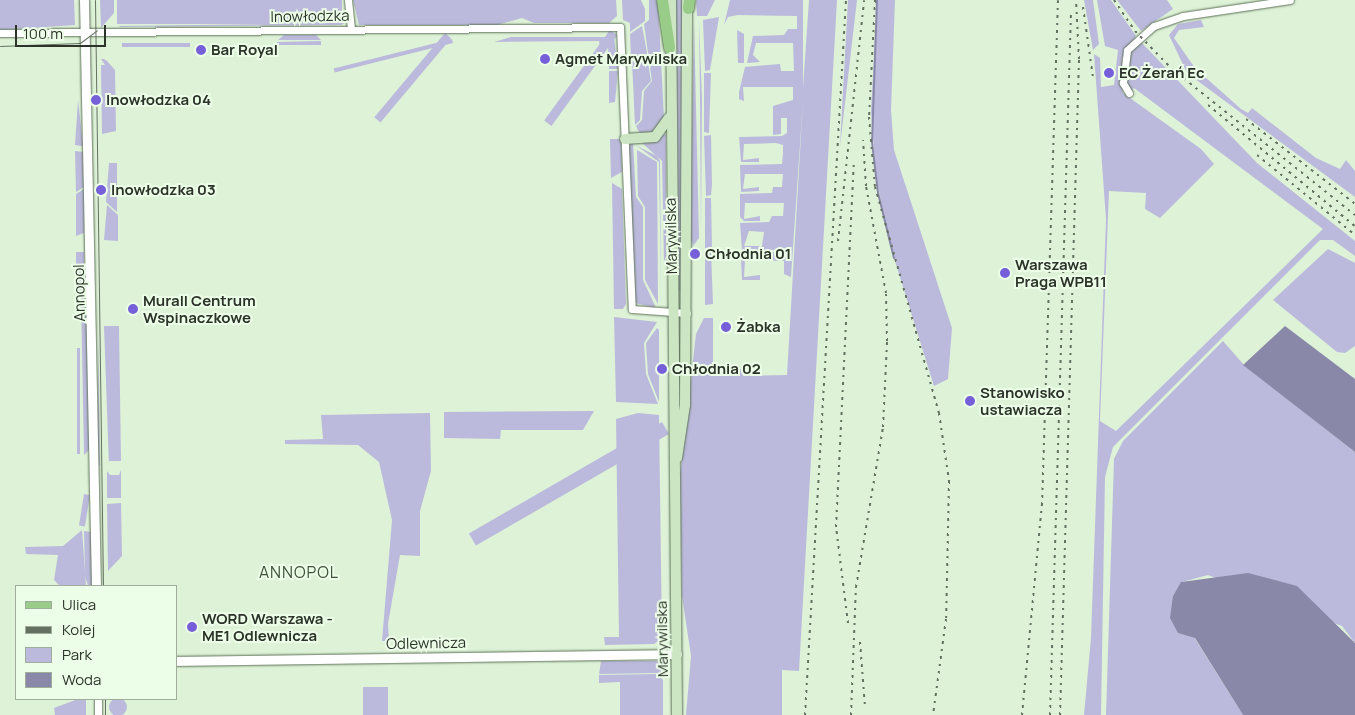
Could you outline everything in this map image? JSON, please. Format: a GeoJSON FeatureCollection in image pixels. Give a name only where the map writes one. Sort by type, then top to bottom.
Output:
{"type":"FeatureCollection","features":[{"type":"Feature","properties":{"kind":"main road"},"geometry":{"type":"LineString","coordinates":[[662,0],[669,47]]}},
{"type":"Feature","properties":{"kind":"main road","name":"Marywilska"},"geometry":{"type":"LineString","coordinates":[[671,0],[669,47],[671,112],[671,313],[678,715]]}},
{"type":"Feature","properties":{"kind":"main road","name":"Marywilska"},"geometry":{"type":"LineString","coordinates":[[674,472],[685,405],[688,3]]}},
{"type":"Feature","properties":{"kind":"main road"},"geometry":{"type":"LineString","coordinates":[[625,139],[658,135],[671,112]]}},
{"type":"Feature","properties":{"kind":"street","name":"Annopol"},"geometry":{"type":"LineString","coordinates":[[84,0],[90,148],[96,585]]}},
{"type":"Feature","properties":{"kind":"street"},"geometry":{"type":"LineString","coordinates":[[348,0],[351,29]]}},
{"type":"Feature","properties":{"kind":"street"},"geometry":{"type":"LineString","coordinates":[[1129,93],[1123,83],[1129,46],[1171,18],[1290,0]]}},
{"type":"Feature","properties":{"kind":"street","name":"Inowłodzka"},"geometry":{"type":"LineString","coordinates":[[0,33],[620,27],[625,139]]}},
{"type":"Feature","properties":{"kind":"street"},"geometry":{"type":"LineString","coordinates":[[625,139],[632,309],[671,313],[686,312]]}},
{"type":"Feature","properties":{"kind":"street","name":"Odlewnicza"},"geometry":{"type":"LineString","coordinates":[[178,661],[677,654]]}},
{"type":"Feature","properties":{"kind":"street"},"geometry":{"type":"LineString","coordinates":[[98,700],[98,715]]}},
{"type":"Feature","properties":{"kind":"green space"},"geometry":{"type":"Polygon","coordinates":[[[0,0],[74,0],[75,25],[0,30],[0,0]]]}},
{"type":"Feature","properties":{"kind":"green space"},"geometry":{"type":"Polygon","coordinates":[[[100,0],[114,0],[114,13],[101,28],[100,0]]]}},
{"type":"Feature","properties":{"kind":"green space"},"geometry":{"type":"Polygon","coordinates":[[[117,0],[342,0],[342,24],[117,24],[117,0]]]}},
{"type":"Feature","properties":{"kind":"green space"},"geometry":{"type":"Polygon","coordinates":[[[353,0],[616,0],[617,16],[609,23],[534,23],[522,18],[497,25],[359,25],[353,0]]]}},
{"type":"Feature","properties":{"kind":"green space"},"geometry":{"type":"Polygon","coordinates":[[[622,0],[641,0],[645,9],[645,21],[630,32],[630,23],[623,20],[622,0]]]}},
{"type":"Feature","properties":{"kind":"green space"},"geometry":{"type":"Polygon","coordinates":[[[649,0],[658,0],[664,119],[657,133],[640,134],[636,126],[642,120],[644,91],[652,81],[644,24],[649,20],[649,0]]]}},
{"type":"Feature","properties":{"kind":"green space"},"geometry":{"type":"Polygon","coordinates":[[[672,0],[682,0],[683,290],[676,290],[672,0]]]}},
{"type":"Feature","properties":{"kind":"green space"},"geometry":{"type":"Polygon","coordinates":[[[696,0],[715,0],[707,16],[697,16],[696,0]]]}},
{"type":"Feature","properties":{"kind":"green space"},"geometry":{"type":"Polygon","coordinates":[[[730,0],[803,0],[803,88],[809,0],[837,0],[799,671],[782,670],[782,715],[686,715],[691,656],[682,596],[680,475],[696,334],[704,318],[713,318],[713,365],[717,369],[742,369],[743,376],[787,375],[803,101],[791,277],[784,274],[784,261],[752,260],[745,261],[744,277],[760,275],[760,280],[742,280],[741,260],[746,260],[746,254],[770,254],[779,249],[761,252],[764,232],[749,231],[744,246],[759,246],[759,252],[742,250],[740,223],[769,222],[772,216],[783,216],[784,203],[745,203],[744,219],[760,216],[760,221],[744,221],[740,217],[740,194],[772,193],[773,187],[782,187],[783,174],[745,174],[743,189],[759,187],[759,191],[741,192],[740,165],[782,164],[783,145],[776,143],[744,144],[743,160],[759,158],[759,162],[741,162],[739,137],[782,136],[787,133],[787,118],[781,118],[781,134],[773,135],[773,106],[793,100],[793,87],[743,87],[744,101],[751,104],[739,99],[739,92],[745,67],[780,64],[781,71],[794,71],[793,43],[756,43],[753,55],[760,62],[747,63],[753,36],[784,35],[788,29],[797,29],[797,16],[738,15],[728,17],[724,25],[730,0]]]}},
{"type":"Feature","properties":{"kind":"green space"},"geometry":{"type":"Polygon","coordinates":[[[848,0],[857,0],[840,146],[848,0]]]}},
{"type":"Feature","properties":{"kind":"green space"},"geometry":{"type":"Polygon","coordinates":[[[877,0],[895,0],[891,110],[894,150],[952,328],[948,379],[934,386],[889,242],[876,176],[871,111],[877,0]]]}},
{"type":"Feature","properties":{"kind":"green space"},"geometry":{"type":"Polygon","coordinates":[[[1084,0],[1093,0],[1099,44],[1093,50],[1084,0]]]}},
{"type":"Feature","properties":{"kind":"green space"},"geometry":{"type":"Polygon","coordinates":[[[1097,0],[1111,0],[1136,36],[1122,58],[1123,93],[1201,149],[1214,164],[1160,218],[1145,209],[1146,193],[1109,191],[1100,421],[1116,431],[1323,229],[1134,88],[1131,91],[1126,85],[1129,52],[1140,41],[1257,163],[1355,241],[1355,256],[1333,240],[1320,240],[1113,447],[1105,477],[1101,715],[1084,715],[1091,638],[1106,219],[1094,54],[1100,58],[1101,87],[1114,85],[1118,50],[1105,46],[1097,0]]]}},
{"type":"Feature","properties":{"kind":"green space"},"geometry":{"type":"Polygon","coordinates":[[[1117,0],[1167,0],[1173,9],[1141,31],[1117,0]]]}},
{"type":"Feature","properties":{"kind":"green space"},"geometry":{"type":"Polygon","coordinates":[[[719,17],[710,70],[705,71],[703,20],[719,17]]]}},
{"type":"Feature","properties":{"kind":"green space"},"geometry":{"type":"Polygon","coordinates":[[[694,20],[699,238],[693,246],[690,236],[694,20]]]}},
{"type":"Feature","properties":{"kind":"green space"},"geometry":{"type":"Polygon","coordinates":[[[699,20],[702,99],[701,233],[700,99],[699,20]]]}},
{"type":"Feature","properties":{"kind":"green space"},"geometry":{"type":"Polygon","coordinates":[[[1201,20],[1204,27],[1179,30],[1174,38],[1195,68],[1241,109],[1248,113],[1252,108],[1316,158],[1340,169],[1346,160],[1355,171],[1355,197],[1187,73],[1169,35],[1178,24],[1201,20]]]}},
{"type":"Feature","properties":{"kind":"green space"},"geometry":{"type":"Polygon","coordinates":[[[345,23],[341,25],[119,27],[120,26],[345,23]]]}},
{"type":"Feature","properties":{"kind":"green space"},"geometry":{"type":"Polygon","coordinates":[[[642,26],[648,58],[631,59],[630,34],[642,26]]]}},
{"type":"Feature","properties":{"kind":"green space"},"geometry":{"type":"Polygon","coordinates":[[[610,30],[617,35],[551,126],[544,121],[610,30]]]}},
{"type":"Feature","properties":{"kind":"green space"},"geometry":{"type":"Polygon","coordinates":[[[737,30],[744,34],[744,63],[738,63],[737,30]]]}},
{"type":"Feature","properties":{"kind":"green space"},"geometry":{"type":"Polygon","coordinates":[[[445,33],[451,38],[380,122],[374,117],[445,33]]]}},
{"type":"Feature","properties":{"kind":"green space"},"geometry":{"type":"Polygon","coordinates":[[[284,35],[316,35],[321,40],[278,40],[284,35]]]}},
{"type":"Feature","properties":{"kind":"green space"},"geometry":{"type":"Polygon","coordinates":[[[511,37],[614,37],[618,69],[609,69],[608,46],[600,47],[599,41],[494,42],[511,37]]]}},
{"type":"Feature","properties":{"kind":"green space"},"geometry":{"type":"Polygon","coordinates":[[[452,39],[453,43],[335,72],[334,69],[452,39]]]}},
{"type":"Feature","properties":{"kind":"green space"},"geometry":{"type":"Polygon","coordinates":[[[321,41],[321,45],[277,45],[277,42],[321,41]]]}},
{"type":"Feature","properties":{"kind":"green space"},"geometry":{"type":"Polygon","coordinates":[[[122,43],[190,43],[190,47],[122,47],[122,43]]]}},
{"type":"Feature","properties":{"kind":"green space"},"geometry":{"type":"Polygon","coordinates":[[[101,59],[107,61],[115,70],[116,131],[102,134],[101,65],[105,65],[101,59]]]}},
{"type":"Feature","properties":{"kind":"green space"},"geometry":{"type":"Polygon","coordinates":[[[632,61],[648,63],[651,81],[642,91],[640,120],[635,125],[632,61]]]}},
{"type":"Feature","properties":{"kind":"green space"},"geometry":{"type":"Polygon","coordinates":[[[609,71],[618,71],[615,102],[609,103],[609,71]]]}},
{"type":"Feature","properties":{"kind":"green space"},"geometry":{"type":"Polygon","coordinates":[[[704,73],[711,73],[709,133],[704,132],[704,73]]]}},
{"type":"Feature","properties":{"kind":"green space"},"geometry":{"type":"Polygon","coordinates":[[[78,100],[83,145],[82,146],[75,145],[78,100]]]}},
{"type":"Feature","properties":{"kind":"green space"},"geometry":{"type":"Polygon","coordinates":[[[666,134],[666,256],[664,264],[662,161],[640,141],[666,134]]]}},
{"type":"Feature","properties":{"kind":"green space"},"geometry":{"type":"Polygon","coordinates":[[[711,135],[712,185],[711,195],[706,196],[704,136],[711,135]]]}},
{"type":"Feature","properties":{"kind":"green space"},"geometry":{"type":"Polygon","coordinates":[[[610,139],[621,139],[622,172],[611,178],[610,139]]]}},
{"type":"Feature","properties":{"kind":"green space"},"geometry":{"type":"Polygon","coordinates":[[[633,142],[636,197],[643,207],[643,280],[656,308],[635,303],[628,148],[633,142]]]}},
{"type":"Feature","properties":{"kind":"green space"},"geometry":{"type":"Polygon","coordinates":[[[637,146],[657,156],[660,161],[661,290],[659,162],[637,146]]]}},
{"type":"Feature","properties":{"kind":"green space"},"geometry":{"type":"Polygon","coordinates":[[[637,150],[657,162],[658,304],[645,280],[645,207],[638,196],[637,150]]]}},
{"type":"Feature","properties":{"kind":"green space"},"geometry":{"type":"Polygon","coordinates":[[[75,151],[83,152],[84,187],[76,192],[75,151]]]}},
{"type":"Feature","properties":{"kind":"green space"},"geometry":{"type":"Polygon","coordinates":[[[109,163],[117,163],[117,212],[106,202],[109,163]]]}},
{"type":"Feature","properties":{"kind":"green space"},"geometry":{"type":"Polygon","coordinates":[[[612,183],[622,189],[626,304],[623,309],[614,309],[612,183]]]}},
{"type":"Feature","properties":{"kind":"green space"},"geometry":{"type":"Polygon","coordinates":[[[84,189],[84,233],[76,236],[76,194],[84,189]]]}},
{"type":"Feature","properties":{"kind":"green space"},"geometry":{"type":"Polygon","coordinates":[[[705,198],[711,198],[712,249],[705,248],[705,198]]]}},
{"type":"Feature","properties":{"kind":"green space"},"geometry":{"type":"Polygon","coordinates":[[[107,205],[118,215],[118,241],[104,240],[107,205]]]}},
{"type":"Feature","properties":{"kind":"green space"},"geometry":{"type":"Polygon","coordinates":[[[1328,249],[1355,263],[1355,346],[1345,353],[1337,352],[1273,300],[1328,249]]]}},
{"type":"Feature","properties":{"kind":"green space"},"geometry":{"type":"Polygon","coordinates":[[[711,251],[713,304],[705,305],[705,252],[711,251]]]}},
{"type":"Feature","properties":{"kind":"green space"},"geometry":{"type":"Polygon","coordinates":[[[76,252],[84,252],[84,290],[76,290],[76,252]]]}},
{"type":"Feature","properties":{"kind":"green space"},"geometry":{"type":"Polygon","coordinates":[[[88,297],[89,450],[84,455],[81,298],[88,297]]]}},
{"type":"Feature","properties":{"kind":"green space"},"geometry":{"type":"Polygon","coordinates":[[[614,317],[657,322],[644,343],[646,374],[658,404],[616,402],[614,317]]]}},
{"type":"Feature","properties":{"kind":"green space"},"geometry":{"type":"Polygon","coordinates":[[[104,326],[119,326],[121,461],[109,461],[109,466],[104,326]]]}},
{"type":"Feature","properties":{"kind":"green space"},"geometry":{"type":"Polygon","coordinates":[[[657,328],[659,330],[659,402],[648,374],[646,343],[657,328]]]}},
{"type":"Feature","properties":{"kind":"green space"},"geometry":{"type":"Polygon","coordinates":[[[98,331],[100,466],[98,464],[98,331]]]}},
{"type":"Feature","properties":{"kind":"green space"},"geometry":{"type":"Polygon","coordinates":[[[1223,341],[1244,365],[1355,452],[1355,643],[1342,626],[1208,575],[1182,582],[1173,596],[1178,633],[1194,637],[1243,715],[1106,715],[1114,459],[1123,441],[1223,341]]]}},
{"type":"Feature","properties":{"kind":"green space"},"geometry":{"type":"Polygon","coordinates":[[[77,348],[80,348],[80,454],[77,454],[77,348]]]}},
{"type":"Feature","properties":{"kind":"green space"},"geometry":{"type":"Polygon","coordinates":[[[594,411],[583,430],[501,430],[500,439],[444,438],[444,412],[594,411]]]}},
{"type":"Feature","properties":{"kind":"green space"},"geometry":{"type":"Polygon","coordinates":[[[430,413],[431,471],[420,511],[420,556],[400,555],[388,624],[389,641],[382,641],[392,520],[379,462],[358,445],[285,444],[285,440],[323,439],[321,415],[430,413]]]}},
{"type":"Feature","properties":{"kind":"green space"},"geometry":{"type":"Polygon","coordinates":[[[638,413],[659,415],[662,638],[654,644],[605,645],[604,637],[619,637],[616,419],[638,413]]]}},
{"type":"Feature","properties":{"kind":"green space"},"geometry":{"type":"Polygon","coordinates":[[[662,422],[669,434],[476,546],[469,534],[662,422]]]}},
{"type":"Feature","properties":{"kind":"green space"},"geometry":{"type":"Polygon","coordinates":[[[121,470],[121,498],[107,498],[107,471],[110,475],[119,475],[121,470]]]}},
{"type":"Feature","properties":{"kind":"green space"},"geometry":{"type":"Polygon","coordinates":[[[84,494],[90,495],[85,527],[79,526],[84,494]]]}},
{"type":"Feature","properties":{"kind":"green space"},"geometry":{"type":"Polygon","coordinates":[[[121,503],[122,556],[108,571],[107,504],[121,503]]]}},
{"type":"Feature","properties":{"kind":"green space"},"geometry":{"type":"Polygon","coordinates":[[[82,530],[86,585],[59,585],[54,580],[58,555],[26,554],[25,547],[63,546],[82,530]]]}},
{"type":"Feature","properties":{"kind":"green space"},"geometry":{"type":"Polygon","coordinates":[[[84,531],[91,532],[93,585],[88,585],[85,576],[84,531]]]}},
{"type":"Feature","properties":{"kind":"green space"},"geometry":{"type":"Polygon","coordinates":[[[601,661],[661,661],[663,678],[657,673],[599,674],[601,661]]]}},
{"type":"Feature","properties":{"kind":"green space"},"geometry":{"type":"Polygon","coordinates":[[[657,674],[663,680],[663,715],[620,715],[620,682],[599,683],[599,675],[657,674]]]}},
{"type":"Feature","properties":{"kind":"green space"},"geometry":{"type":"Polygon","coordinates":[[[363,687],[388,687],[388,715],[363,715],[363,687]]]}},
{"type":"Feature","properties":{"kind":"green space"},"geometry":{"type":"Polygon","coordinates":[[[75,700],[86,700],[86,715],[55,715],[54,708],[75,700]]]}},
{"type":"Feature","properties":{"kind":"green space"},"geometry":{"type":"Polygon","coordinates":[[[114,700],[122,700],[127,707],[124,713],[118,716],[112,713],[109,707],[114,700]]]}},
{"type":"Feature","properties":{"kind":"water"},"geometry":{"type":"Polygon","coordinates":[[[1285,326],[1355,379],[1355,452],[1243,365],[1285,326]]]}},
{"type":"Feature","properties":{"kind":"water"},"geometry":{"type":"Polygon","coordinates":[[[1248,573],[1297,586],[1355,643],[1355,715],[1243,715],[1195,638],[1178,633],[1170,618],[1173,596],[1181,582],[1248,573]]]}},
{"type":"Feature","properties":{"kind":"waterway"},"geometry":{"type":"LineString","coordinates":[[877,0],[872,142],[878,193],[894,258]]}},
{"type":"Feature","properties":{"kind":"tram line"},"geometry":{"type":"LineString","coordinates":[[95,0],[103,585]]}},
{"type":"Feature","properties":{"kind":"tram line"},"geometry":{"type":"LineString","coordinates":[[0,46],[80,43],[97,30]]}},
{"type":"Feature","properties":{"kind":"tram line"},"geometry":{"type":"LineString","coordinates":[[105,700],[105,715]]}},
{"type":"Feature","properties":{"kind":"railway"},"geometry":{"type":"LineString","coordinates":[[805,715],[846,0]]}},
{"type":"Feature","properties":{"kind":"railway"},"geometry":{"type":"LineString","coordinates":[[838,241],[864,0]]}},
{"type":"Feature","properties":{"kind":"railway"},"geometry":{"type":"LineString","coordinates":[[875,0],[869,117],[875,187],[939,413],[949,481],[946,619],[933,715]]}},
{"type":"Feature","properties":{"kind":"railway"},"geometry":{"type":"LineString","coordinates":[[1022,715],[1042,505],[1058,0]]}},
{"type":"Feature","properties":{"kind":"railway"},"geometry":{"type":"LineString","coordinates":[[1060,715],[1079,59],[1076,0]]}},
{"type":"Feature","properties":{"kind":"railway"},"geometry":{"type":"LineString","coordinates":[[1114,0],[1135,31],[1172,69],[1355,215]]}},
{"type":"Feature","properties":{"kind":"railway"},"geometry":{"type":"LineString","coordinates":[[1083,7],[1093,77]]}},
{"type":"Feature","properties":{"kind":"railway"},"geometry":{"type":"LineString","coordinates":[[1050,715],[1071,10]]}},
{"type":"Feature","properties":{"kind":"railway"},"geometry":{"type":"LineString","coordinates":[[1208,105],[1355,226]]}},
{"type":"Feature","properties":{"kind":"railway"},"geometry":{"type":"LineString","coordinates":[[1246,119],[1355,204]]}},
{"type":"Feature","properties":{"kind":"railway"},"geometry":{"type":"LineString","coordinates":[[851,715],[856,587],[883,427],[887,341],[886,293],[866,186],[863,140]]}},
{"type":"Feature","properties":{"kind":"railway"},"geometry":{"type":"LineString","coordinates":[[1257,155],[1355,235]]}},
{"type":"Feature","properties":{"kind":"railway"},"geometry":{"type":"LineString","coordinates":[[848,623],[836,527],[854,160]]}},
{"type":"Feature","properties":{"kind":"railway"},"geometry":{"type":"LineString","coordinates":[[860,642],[865,707]]}},
{"type":"Feature","properties":{"kind":"place","name":"Bar Royal"},"geometry":{"type":"Point","coordinates":[201,50]}},
{"type":"Feature","properties":{"kind":"place","name":"Agmet Marywilska"},"geometry":{"type":"Point","coordinates":[545,59]}},
{"type":"Feature","properties":{"kind":"place","name":"EC Żerań Ec"},"geometry":{"type":"Point","coordinates":[1109,73]}},
{"type":"Feature","properties":{"kind":"place","name":"Inowłodzka 04"},"geometry":{"type":"Point","coordinates":[96,100]}},
{"type":"Feature","properties":{"kind":"place","name":"Inowłodzka 03"},"geometry":{"type":"Point","coordinates":[101,190]}},
{"type":"Feature","properties":{"kind":"place","name":"Chłodnia 01"},"geometry":{"type":"Point","coordinates":[695,254]}},
{"type":"Feature","properties":{"kind":"place","name":"Warszawa Praga WPB11"},"geometry":{"type":"Point","coordinates":[1005,273]}},
{"type":"Feature","properties":{"kind":"place","name":"Murall Centrum Wspinaczkowe"},"geometry":{"type":"Point","coordinates":[133,309]}},
{"type":"Feature","properties":{"kind":"place","name":"Żabka"},"geometry":{"type":"Point","coordinates":[726,327]}},
{"type":"Feature","properties":{"kind":"place","name":"Chłodnia 02"},"geometry":{"type":"Point","coordinates":[662,369]}},
{"type":"Feature","properties":{"kind":"place","name":"Stanowisko ustawiacza"},"geometry":{"type":"Point","coordinates":[970,401]}},
{"type":"Feature","properties":{"kind":"place","name":"WORD Warszawa - ME1 Odlewnicza"},"geometry":{"type":"Point","coordinates":[192,627]}},
{"type":"Feature","properties":{"kind":"district","name":"ANNOPOL"},"geometry":{"type":"Point","coordinates":[299,572]}}]}
